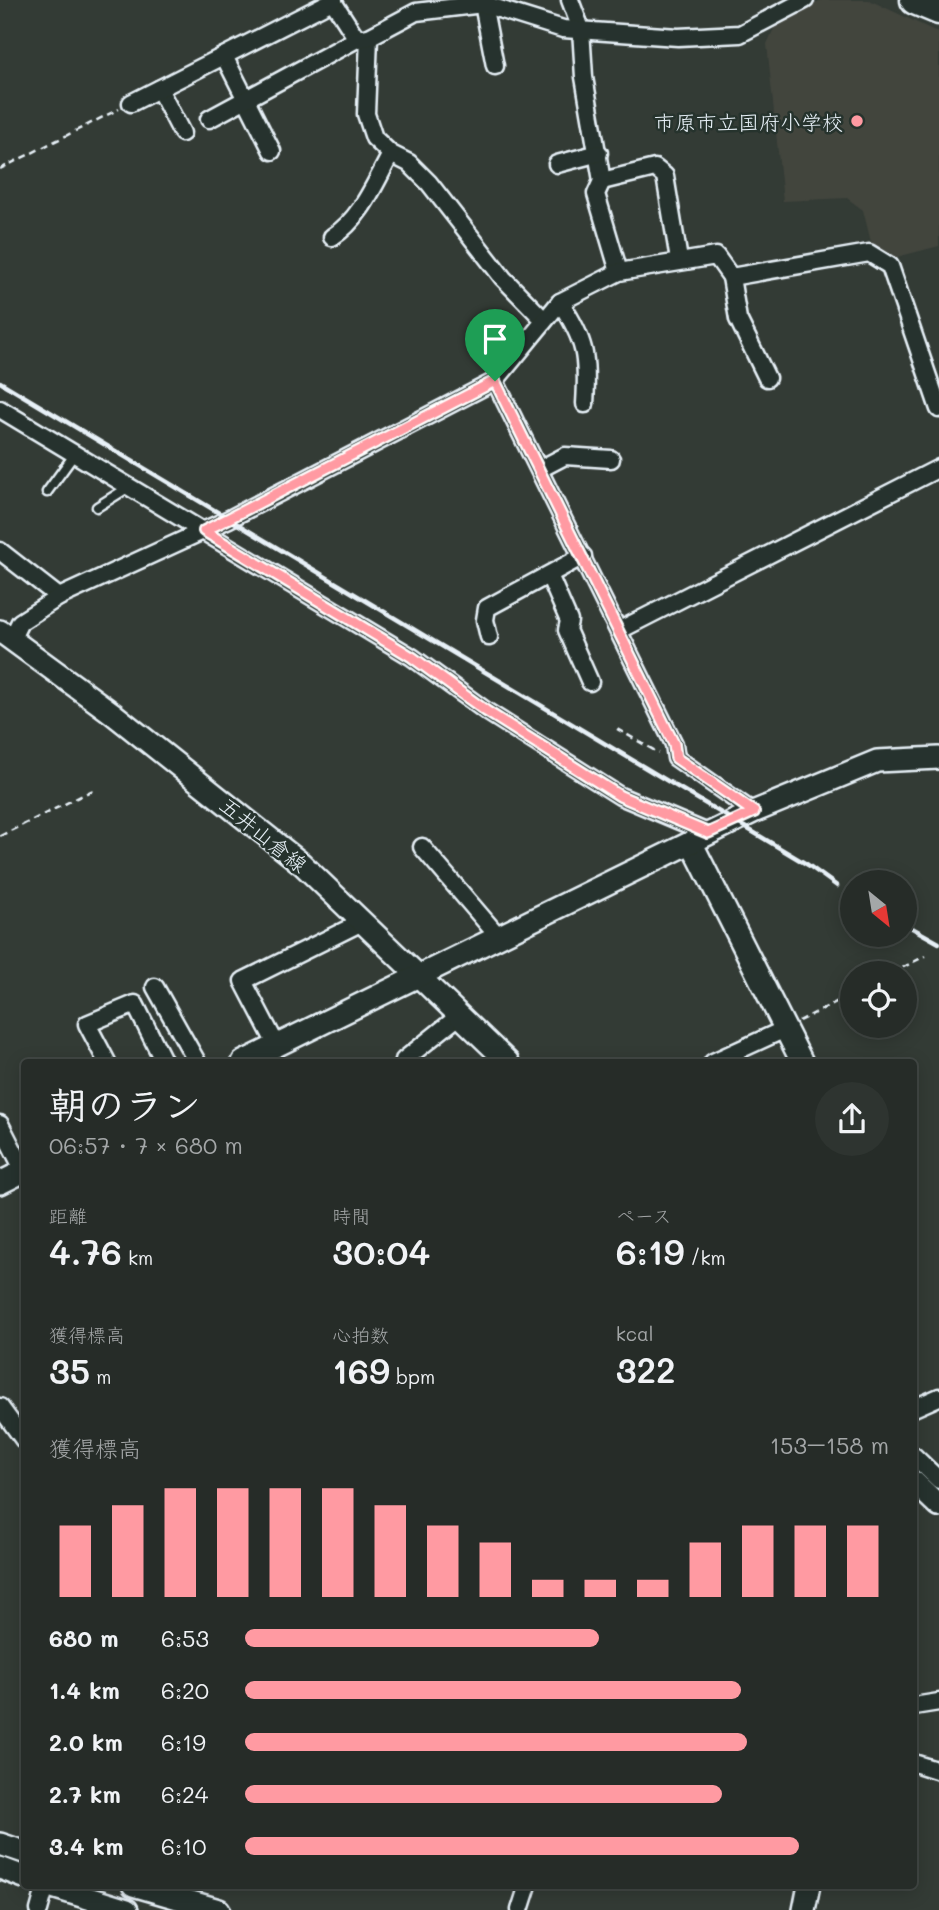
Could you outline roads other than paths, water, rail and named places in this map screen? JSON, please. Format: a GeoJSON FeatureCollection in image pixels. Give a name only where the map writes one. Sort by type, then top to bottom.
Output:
{"type":"FeatureCollection","features":[{"type":"Feature","properties":{"kind":"highway"},"geometry":{"type":"LineString","coordinates":[[915,0],[939,10]]}},
{"type":"Feature","properties":{"kind":"street"},"geometry":{"type":"LineString","coordinates":[[131,103],[333,0],[363,38],[366,114],[374,138],[391,154],[409,163],[429,183],[503,278],[544,320]]}},
{"type":"Feature","properties":{"kind":"street"},"geometry":{"type":"LineString","coordinates":[[570,0],[581,29],[584,77],[599,153],[602,181],[596,194],[619,272]]}},
{"type":"Feature","properties":{"kind":"street"},"geometry":{"type":"LineString","coordinates":[[209,120],[416,12],[483,4],[564,29],[678,37],[740,34],[804,0]]}},
{"type":"Feature","properties":{"kind":"street"},"geometry":{"type":"LineString","coordinates":[[483,4],[495,66]]}},
{"type":"Feature","properties":{"kind":"street"},"geometry":{"type":"LineString","coordinates":[[224,56],[272,151]]}},
{"type":"Feature","properties":{"kind":"street"},"geometry":{"type":"LineString","coordinates":[[159,89],[182,133]]}},
{"type":"Feature","properties":{"kind":"street"},"geometry":{"type":"LineString","coordinates":[[557,164],[599,153]]}},
{"type":"Feature","properties":{"kind":"street"},"geometry":{"type":"LineString","coordinates":[[332,237],[344,230],[361,207],[391,154]]}},
{"type":"Feature","properties":{"kind":"street"},"geometry":{"type":"LineString","coordinates":[[602,181],[655,168],[661,170],[665,176],[679,260]]}},
{"type":"Feature","properties":{"kind":"street"},"geometry":{"type":"LineString","coordinates":[[731,277],[869,253],[890,266],[939,409]]}},
{"type":"Feature","properties":{"kind":"street"},"geometry":{"type":"LineString","coordinates":[[6,635],[20,622],[59,597],[204,531],[495,381],[560,302],[619,272],[716,256],[731,277],[738,319],[767,379]]}},
{"type":"Feature","properties":{"kind":"street"},"geometry":{"type":"LineString","coordinates":[[560,302],[576,326],[588,362],[585,404]]}},
{"type":"Feature","properties":{"kind":"street"},"geometry":{"type":"LineString","coordinates":[[495,381],[620,630],[674,744],[676,758],[754,812]]}},
{"type":"Feature","properties":{"kind":"street"},"geometry":{"type":"LineString","coordinates":[[0,410],[412,657],[486,711],[620,796],[700,837],[800,1059]]}},
{"type":"Feature","properties":{"kind":"street"},"geometry":{"type":"LineString","coordinates":[[540,469],[565,456],[611,459]]}},
{"type":"Feature","properties":{"kind":"street"},"geometry":{"type":"LineString","coordinates":[[620,630],[939,468]]}},
{"type":"Feature","properties":{"kind":"street"},"geometry":{"type":"LineString","coordinates":[[0,551],[59,597]]}},
{"type":"Feature","properties":{"kind":"street"},"geometry":{"type":"LineString","coordinates":[[489,637],[485,620],[487,608],[583,556]]}},
{"type":"Feature","properties":{"kind":"street"},"geometry":{"type":"LineString","coordinates":[[549,575],[569,621],[567,630],[590,682]]}},
{"type":"Feature","properties":{"kind":"street","name":"五井山倉線"},"geometry":{"type":"LineString","coordinates":[[6,635],[113,713],[302,864],[505,1059]]}},
{"type":"Feature","properties":{"kind":"street"},"geometry":{"type":"LineString","coordinates":[[249,1059],[754,812],[877,761],[939,758]]}},
{"type":"Feature","properties":{"kind":"street"},"geometry":{"type":"LineString","coordinates":[[422,848],[498,936]]}},
{"type":"Feature","properties":{"kind":"street"},"geometry":{"type":"LineString","coordinates":[[276,1046],[243,981],[362,922]]}},
{"type":"Feature","properties":{"kind":"street"},"geometry":{"type":"LineString","coordinates":[[155,987],[195,1059]]}},
{"type":"Feature","properties":{"kind":"street"},"geometry":{"type":"LineString","coordinates":[[105,1059],[87,1024],[135,1004],[162,1059]]}},
{"type":"Feature","properties":{"kind":"street"},"geometry":{"type":"LineString","coordinates":[[405,1059],[459,1016]]}},
{"type":"Feature","properties":{"kind":"street"},"geometry":{"type":"LineString","coordinates":[[719,1059],[785,1028]]}},
{"type":"Feature","properties":{"kind":"street"},"geometry":{"type":"LineString","coordinates":[[0,1124],[21,1165]]}},
{"type":"Feature","properties":{"kind":"street"},"geometry":{"type":"LineString","coordinates":[[0,1183],[21,1172]]}},
{"type":"Feature","properties":{"kind":"street"},"geometry":{"type":"LineString","coordinates":[[917,1407],[939,1397]]}},
{"type":"Feature","properties":{"kind":"street"},"geometry":{"type":"LineString","coordinates":[[0,1407],[21,1436]]}},
{"type":"Feature","properties":{"kind":"street"},"geometry":{"type":"LineString","coordinates":[[917,1459],[939,1479]]}},
{"type":"Feature","properties":{"kind":"street"},"geometry":{"type":"LineString","coordinates":[[917,1485],[939,1506]]}},
{"type":"Feature","properties":{"kind":"street"},"geometry":{"type":"LineString","coordinates":[[917,1706],[939,1702]]}},
{"type":"Feature","properties":{"kind":"street"},"geometry":{"type":"LineString","coordinates":[[917,1764],[939,1771]]}},
{"type":"Feature","properties":{"kind":"street"},"geometry":{"type":"LineString","coordinates":[[0,1844],[21,1851]]}},
{"type":"Feature","properties":{"kind":"street"},"geometry":{"type":"LineString","coordinates":[[0,1868],[21,1876]]}},
{"type":"Feature","properties":{"kind":"street"},"geometry":{"type":"LineString","coordinates":[[39,1910],[45,1889]]}},
{"type":"Feature","properties":{"kind":"street"},"geometry":{"type":"LineString","coordinates":[[59,1889],[127,1910]]}},
{"type":"Feature","properties":{"kind":"street"},"geometry":{"type":"LineString","coordinates":[[147,1889],[219,1910]]}},
{"type":"Feature","properties":{"kind":"street"},"geometry":{"type":"LineString","coordinates":[[520,1910],[527,1889]]}},
{"type":"Feature","properties":{"kind":"street"},"geometry":{"type":"LineString","coordinates":[[804,1910],[808,1889]]}},
{"type":"Feature","properties":{"kind":"lane"},"geometry":{"type":"LineString","coordinates":[[47,492],[74,455]]}},
{"type":"Feature","properties":{"kind":"lane"},"geometry":{"type":"LineString","coordinates":[[97,507],[129,487]]}},
{"type":"Feature","properties":{"kind":"railway"},"geometry":{"type":"LineString","coordinates":[[0,382],[808,865],[837,886]]}},
{"type":"Feature","properties":{"kind":"railway"},"geometry":{"type":"LineString","coordinates":[[917,931],[939,943]]}},
{"type":"Feature","properties":{"kind":"place","name":"市原市立国府小学校"},"geometry":{"type":"Point","coordinates":[857,121]}}]}
